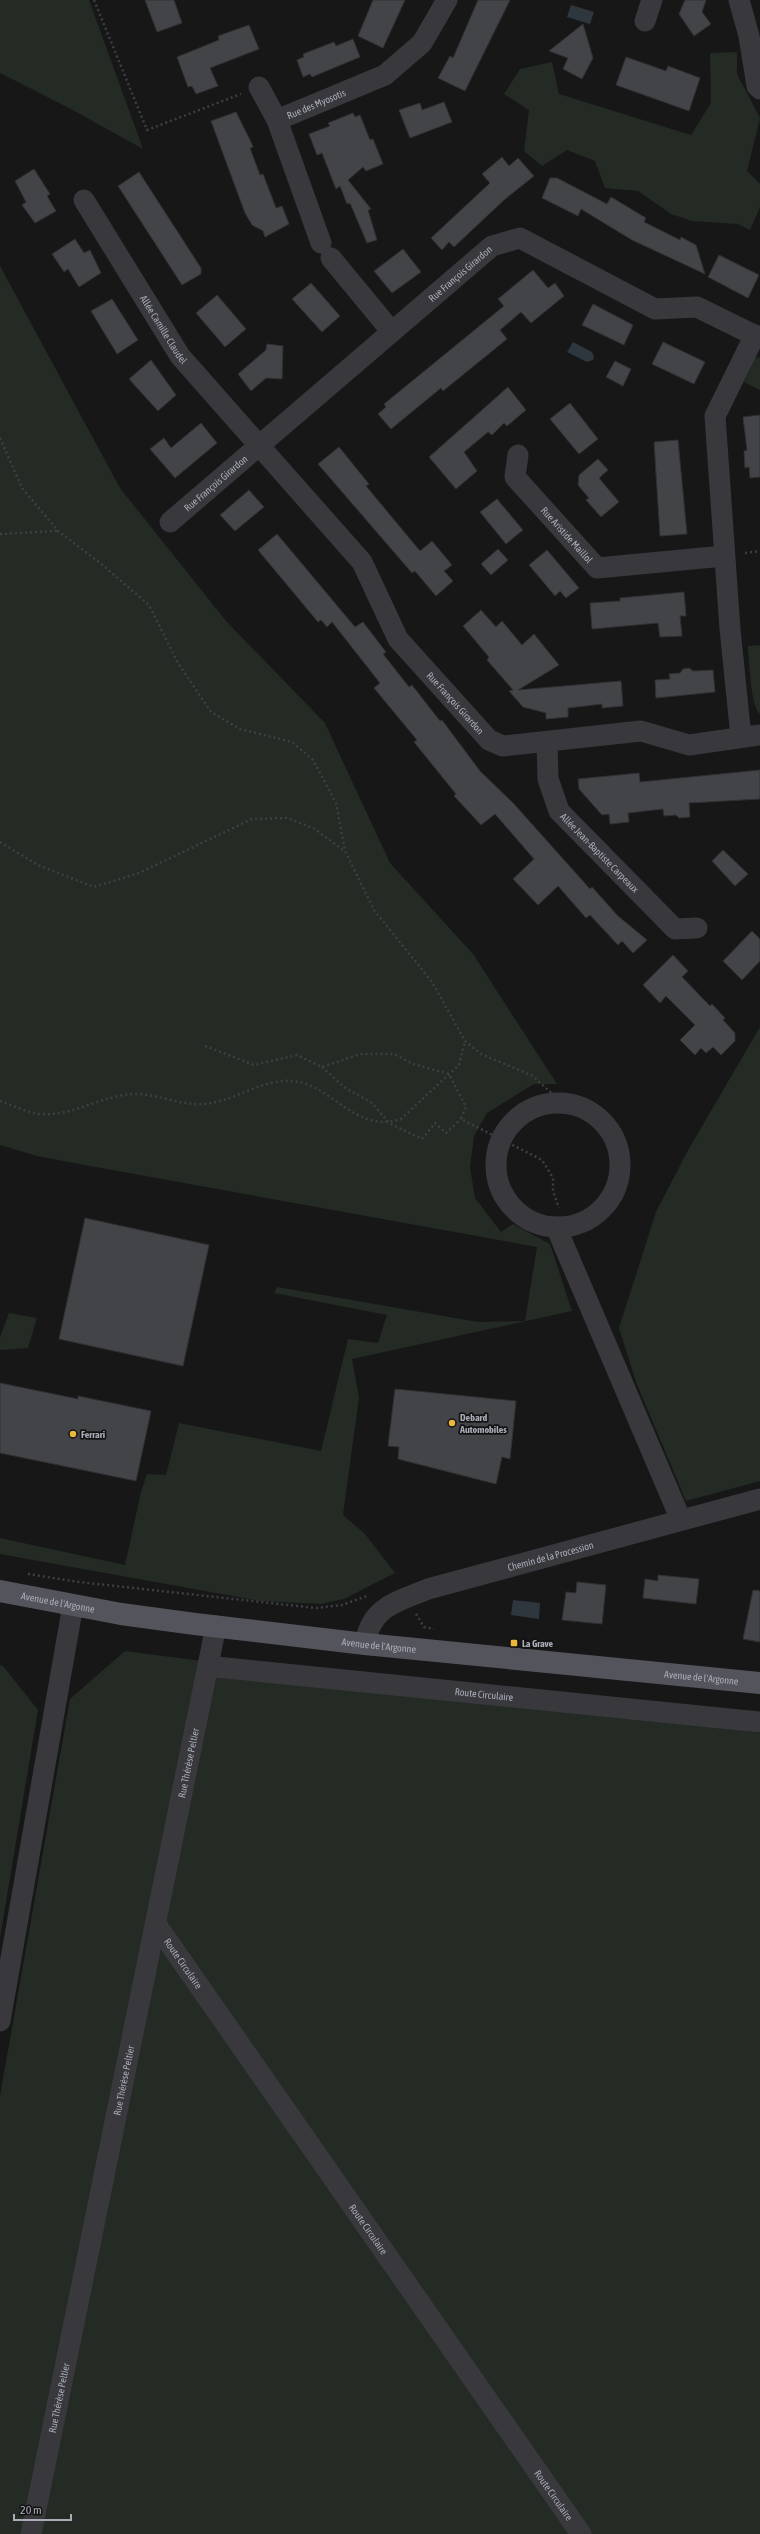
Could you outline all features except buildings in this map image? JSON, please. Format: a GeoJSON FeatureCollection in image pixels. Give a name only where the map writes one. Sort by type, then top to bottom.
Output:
{"type":"FeatureCollection","features":[{"type":"Feature","properties":{"kind":"main road","name":"Avenue de l'Argonne"},"geometry":{"type":"LineString","coordinates":[[0,1591],[73,1605],[216,1626],[365,1644],[760,1683]]}},
{"type":"Feature","properties":{"kind":"street","name":"Rue des Myosotis"},"geometry":{"type":"LineString","coordinates":[[392,332],[326,250],[278,120],[384,75],[422,43],[447,0]]}},
{"type":"Feature","properties":{"kind":"street"},"geometry":{"type":"LineString","coordinates":[[645,21],[652,0]]}},
{"type":"Feature","properties":{"kind":"street"},"geometry":{"type":"LineString","coordinates":[[739,0],[749,36],[757,86],[760,89]]}},
{"type":"Feature","properties":{"kind":"street"},"geometry":{"type":"LineString","coordinates":[[259,87],[278,120]]}},
{"type":"Feature","properties":{"kind":"street","name":"Allée Camille Claudel"},"geometry":{"type":"LineString","coordinates":[[84,200],[180,356],[260,445]]}},
{"type":"Feature","properties":{"kind":"street","name":"Rue François Girardon"},"geometry":{"type":"LineString","coordinates":[[170,522],[492,246],[520,238],[655,309],[697,307],[758,336]]}},
{"type":"Feature","properties":{"kind":"street"},"geometry":{"type":"LineString","coordinates":[[750,736],[724,556],[715,416],[758,336]]}},
{"type":"Feature","properties":{"kind":"street","name":"Rue François Girardon"},"geometry":{"type":"LineString","coordinates":[[260,445],[362,562],[398,639],[489,740],[503,746],[641,731],[689,744],[750,736]]}},
{"type":"Feature","properties":{"kind":"street","name":"Rue Aristide Maillol"},"geometry":{"type":"LineString","coordinates":[[518,455],[515,477],[597,568],[724,556]]}},
{"type":"Feature","properties":{"kind":"street","name":"Allée Jean-Baptiste Carpeaux"},"geometry":{"type":"LineString","coordinates":[[547,742],[548,779],[559,811],[675,929],[697,928]]}},
{"type":"Feature","properties":{"kind":"street"},"geometry":{"type":"LineString","coordinates":[[562,1103],[583,1108],[601,1120],[613,1138],[620,1158],[619,1179],[610,1199],[596,1215],[577,1224],[556,1227],[537,1224],[519,1214],[506,1200],[498,1182],[496,1162],[502,1139],[510,1125],[524,1112],[543,1105],[562,1103]]}},
{"type":"Feature","properties":{"kind":"street"},"geometry":{"type":"LineString","coordinates":[[556,1227],[681,1520]]}},
{"type":"Feature","properties":{"kind":"street","name":"Chemin de la Procession"},"geometry":{"type":"LineString","coordinates":[[365,1644],[368,1628],[374,1616],[385,1608],[428,1589],[760,1498]]}},
{"type":"Feature","properties":{"kind":"street"},"geometry":{"type":"LineString","coordinates":[[0,2021],[73,1605]]}},
{"type":"Feature","properties":{"kind":"street","name":"Rue Thérèse Peltier"},"geometry":{"type":"LineString","coordinates":[[31,2534],[216,1626]]}},
{"type":"Feature","properties":{"kind":"street","name":"Route Circulaire"},"geometry":{"type":"LineString","coordinates":[[209,1662],[216,1667],[760,1722]]}},
{"type":"Feature","properties":{"kind":"street","name":"Route Circulaire"},"geometry":{"type":"LineString","coordinates":[[156,1924],[581,2534]]}},
{"type":"Feature","properties":{"kind":"path"},"geometry":{"type":"LineString","coordinates":[[94,0],[147,130],[259,87]]}},
{"type":"Feature","properties":{"kind":"path"},"geometry":{"type":"LineString","coordinates":[[0,438],[22,488],[58,531],[99,562],[149,605],[178,663],[211,712],[240,729],[292,742],[313,760],[336,803],[345,851],[374,910],[432,982],[465,1041],[481,1054],[533,1076],[562,1103]]}},
{"type":"Feature","properties":{"kind":"path"},"geometry":{"type":"LineString","coordinates":[[0,534],[58,531]]}},
{"type":"Feature","properties":{"kind":"path"},"geometry":{"type":"LineString","coordinates":[[0,842],[38,865],[94,888],[139,873],[252,819],[288,818],[315,829],[345,851]]}},
{"type":"Feature","properties":{"kind":"path"},"geometry":{"type":"LineString","coordinates":[[389,1123],[401,1119],[459,1065],[465,1041]]}},
{"type":"Feature","properties":{"kind":"path"},"geometry":{"type":"LineString","coordinates":[[205,1046],[254,1065],[297,1055],[322,1067],[344,1087],[372,1103],[389,1123]]}},
{"type":"Feature","properties":{"kind":"path"},"geometry":{"type":"LineString","coordinates":[[0,1101],[40,1114],[58,1113],[106,1098],[138,1094],[204,1104],[282,1081],[306,1082],[363,1119],[389,1123],[422,1139],[435,1123],[446,1133],[460,1119],[466,1107],[450,1074],[413,1064],[394,1054],[360,1054],[322,1067]]}},
{"type":"Feature","properties":{"kind":"path"},"geometry":{"type":"LineString","coordinates":[[460,1119],[542,1160],[553,1178],[553,1191],[560,1210],[556,1227]]}},
{"type":"Feature","properties":{"kind":"shaded area"},"geometry":{"type":"Polygon","coordinates":[[[0,0],[89,0],[143,149],[69,108],[0,73],[0,0]]]}},
{"type":"Feature","properties":{"kind":"shaded area"},"geometry":{"type":"Polygon","coordinates":[[[571,5],[594,12],[590,24],[567,17],[571,5]]]}},
{"type":"Feature","properties":{"kind":"shaded area"},"geometry":{"type":"Polygon","coordinates":[[[737,52],[737,74],[760,118],[747,171],[760,184],[760,207],[750,230],[738,224],[692,221],[671,214],[638,191],[605,188],[595,161],[567,150],[542,166],[524,151],[529,110],[504,94],[520,69],[552,62],[559,94],[691,135],[711,103],[710,53],[737,52]]]}},
{"type":"Feature","properties":{"kind":"shaded area"},"geometry":{"type":"Polygon","coordinates":[[[0,266],[120,488],[226,621],[325,723],[390,863],[473,954],[557,1084],[534,1084],[487,1113],[474,1136],[470,1167],[475,1198],[501,1232],[513,1224],[550,1244],[572,1311],[352,1359],[359,1398],[343,1515],[365,1534],[395,1573],[344,1599],[321,1604],[260,1601],[0,1554],[0,1538],[125,1565],[141,1492],[147,1474],[166,1475],[179,1423],[321,1451],[348,1339],[378,1343],[387,1315],[274,1293],[277,1287],[478,1322],[525,1321],[537,1247],[37,1156],[0,1145],[0,266]]]}},
{"type":"Feature","properties":{"kind":"shaded area"},"geometry":{"type":"Polygon","coordinates":[[[573,342],[592,352],[594,357],[593,360],[587,362],[567,352],[573,342]]]}},
{"type":"Feature","properties":{"kind":"shaded area"},"geometry":{"type":"Polygon","coordinates":[[[760,357],[760,390],[744,382],[755,358],[760,357]]]}},
{"type":"Feature","properties":{"kind":"shaded area"},"geometry":{"type":"Polygon","coordinates":[[[760,645],[760,714],[752,694],[748,646],[760,645]]]}},
{"type":"Feature","properties":{"kind":"shaded area"},"geometry":{"type":"Polygon","coordinates":[[[760,1027],[760,1481],[686,1501],[636,1382],[619,1328],[656,1212],[687,1152],[760,1027]]]}},
{"type":"Feature","properties":{"kind":"shaded area"},"geometry":{"type":"Polygon","coordinates":[[[9,1313],[37,1318],[28,1348],[0,1350],[0,1337],[9,1313]]]}},
{"type":"Feature","properties":{"kind":"shaded area"},"geometry":{"type":"Polygon","coordinates":[[[513,1600],[540,1603],[539,1619],[511,1615],[513,1600]]]}},
{"type":"Feature","properties":{"kind":"shaded area"},"geometry":{"type":"Polygon","coordinates":[[[125,1651],[760,1733],[760,2534],[0,2534],[0,2096],[70,1699],[125,1651]]]}},
{"type":"Feature","properties":{"kind":"shaded area"},"geometry":{"type":"Polygon","coordinates":[[[0,1665],[3,1666],[38,1710],[0,1938],[0,1665]]]}},
{"type":"Feature","properties":{"kind":"place","name":"Debard Automobiles"},"geometry":{"type":"Point","coordinates":[452,1423]}},
{"type":"Feature","properties":{"kind":"place","name":"Ferrari"},"geometry":{"type":"Point","coordinates":[73,1434]}},
{"type":"Feature","properties":{"kind":"place","name":"La Grave"},"geometry":{"type":"Point","coordinates":[514,1643]}}]}
